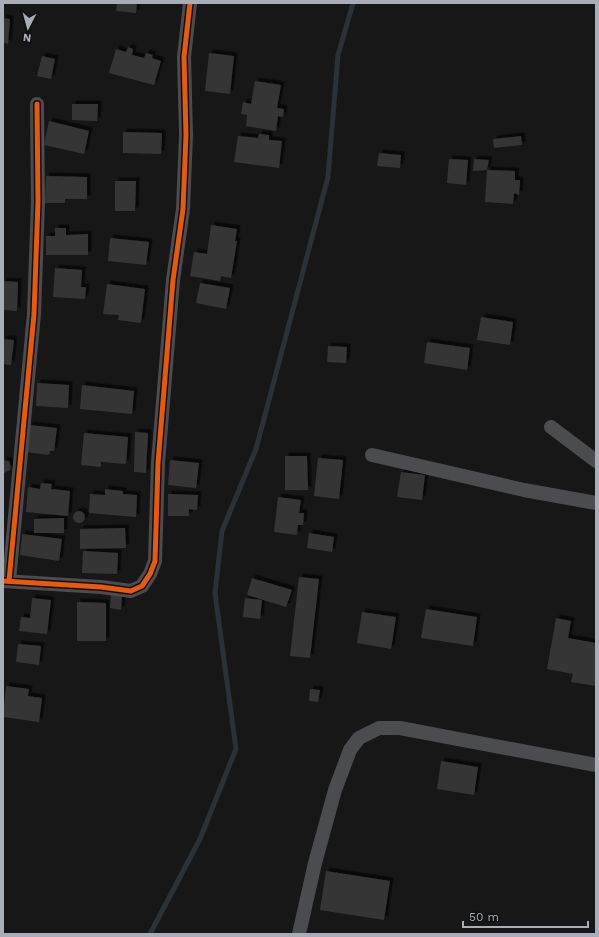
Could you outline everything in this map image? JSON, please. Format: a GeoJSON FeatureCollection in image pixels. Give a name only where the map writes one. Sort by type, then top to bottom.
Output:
{"type":"FeatureCollection","features":[{"type":"Feature","properties":{"kind":"street"},"geometry":{"type":"LineString","coordinates":[[37,104],[38,202],[34,314],[6,581],[101,587],[131,591],[142,586],[150,574],[155,561],[158,463],[173,280],[183,209],[186,136],[184,57],[190,3]]}},
{"type":"Feature","properties":{"kind":"street"},"geometry":{"type":"LineString","coordinates":[[551,427],[596,461]]}},
{"type":"Feature","properties":{"kind":"street"},"geometry":{"type":"LineString","coordinates":[[372,455],[517,488],[596,503]]}},
{"type":"Feature","properties":{"kind":"street"},"geometry":{"type":"LineString","coordinates":[[299,934],[314,863],[335,790],[350,750],[359,738],[379,728],[400,728],[596,765]]}},
{"type":"Feature","properties":{"kind":"building"},"geometry":{"type":"Polygon","coordinates":[[[117,3],[137,3],[136,13],[116,11],[117,3]]]}},
{"type":"Feature","properties":{"kind":"building"},"geometry":{"type":"Polygon","coordinates":[[[3,18],[10,19],[8,44],[3,43],[3,18]]]}},
{"type":"Feature","properties":{"kind":"building"},"geometry":{"type":"Polygon","coordinates":[[[128,47],[133,49],[132,55],[144,58],[146,53],[153,55],[152,58],[161,61],[154,85],[109,73],[116,49],[126,52],[128,47]]]}},
{"type":"Feature","properties":{"kind":"building"},"geometry":{"type":"Polygon","coordinates":[[[209,53],[234,56],[230,94],[205,91],[209,53]]]}},
{"type":"Feature","properties":{"kind":"building"},"geometry":{"type":"Polygon","coordinates":[[[42,56],[55,59],[51,79],[37,76],[42,56]]]}},
{"type":"Feature","properties":{"kind":"building"},"geometry":{"type":"Polygon","coordinates":[[[255,81],[281,85],[277,108],[284,109],[283,117],[278,116],[276,131],[246,126],[247,115],[241,114],[243,102],[251,104],[255,81]]]}},
{"type":"Feature","properties":{"kind":"building"},"geometry":{"type":"Polygon","coordinates":[[[72,104],[98,104],[97,121],[72,120],[72,104]]]}},
{"type":"Feature","properties":{"kind":"building"},"geometry":{"type":"Polygon","coordinates":[[[49,121],[89,131],[84,154],[44,145],[49,121]]]}},
{"type":"Feature","properties":{"kind":"building"},"geometry":{"type":"Polygon","coordinates":[[[123,132],[162,133],[161,154],[123,153],[123,132]]]}},
{"type":"Feature","properties":{"kind":"building"},"geometry":{"type":"Polygon","coordinates":[[[259,134],[269,135],[269,140],[282,141],[279,168],[234,162],[238,136],[258,138],[259,134]]]}},
{"type":"Feature","properties":{"kind":"building"},"geometry":{"type":"Polygon","coordinates":[[[521,136],[522,145],[494,148],[493,139],[521,136]]]}},
{"type":"Feature","properties":{"kind":"building"},"geometry":{"type":"Polygon","coordinates":[[[379,153],[401,155],[400,168],[377,166],[379,153]]]}},
{"type":"Feature","properties":{"kind":"building"},"geometry":{"type":"Polygon","coordinates":[[[449,159],[468,160],[466,185],[447,183],[449,159]]]}},
{"type":"Feature","properties":{"kind":"building"},"geometry":{"type":"Polygon","coordinates":[[[474,159],[489,160],[487,170],[473,171],[474,159]]]}},
{"type":"Feature","properties":{"kind":"building"},"geometry":{"type":"Polygon","coordinates":[[[487,170],[515,171],[515,180],[520,180],[519,195],[514,193],[513,204],[485,202],[487,170]]]}},
{"type":"Feature","properties":{"kind":"building"},"geometry":{"type":"Polygon","coordinates":[[[46,176],[87,177],[87,199],[65,199],[65,203],[45,203],[46,176]]]}},
{"type":"Feature","properties":{"kind":"building"},"geometry":{"type":"Polygon","coordinates":[[[115,181],[136,181],[135,211],[115,211],[115,181]]]}},
{"type":"Feature","properties":{"kind":"building"},"geometry":{"type":"Polygon","coordinates":[[[211,225],[237,229],[235,241],[237,241],[231,278],[221,276],[220,281],[190,276],[194,252],[207,254],[211,225]]]}},
{"type":"Feature","properties":{"kind":"building"},"geometry":{"type":"Polygon","coordinates":[[[55,228],[66,228],[66,235],[88,234],[88,255],[46,255],[46,236],[55,236],[55,228]]]}},
{"type":"Feature","properties":{"kind":"building"},"geometry":{"type":"Polygon","coordinates":[[[110,238],[149,242],[146,265],[108,261],[110,238]]]}},
{"type":"Feature","properties":{"kind":"building"},"geometry":{"type":"Polygon","coordinates":[[[55,268],[82,270],[81,287],[86,287],[85,299],[53,297],[55,268]]]}},
{"type":"Feature","properties":{"kind":"building"},"geometry":{"type":"Polygon","coordinates":[[[3,281],[18,282],[17,311],[3,310],[3,281]]]}},
{"type":"Feature","properties":{"kind":"building"},"geometry":{"type":"Polygon","coordinates":[[[200,283],[230,288],[226,309],[196,303],[200,283]]]}},
{"type":"Feature","properties":{"kind":"building"},"geometry":{"type":"Polygon","coordinates":[[[107,284],[145,289],[141,323],[118,320],[119,315],[103,314],[107,284]]]}},
{"type":"Feature","properties":{"kind":"building"},"geometry":{"type":"Polygon","coordinates":[[[481,317],[513,322],[510,345],[477,340],[481,317]]]}},
{"type":"Feature","properties":{"kind":"building"},"geometry":{"type":"Polygon","coordinates":[[[3,339],[14,340],[11,365],[3,364],[3,339]]]}},
{"type":"Feature","properties":{"kind":"building"},"geometry":{"type":"Polygon","coordinates":[[[427,342],[470,348],[467,370],[424,363],[427,342]]]}},
{"type":"Feature","properties":{"kind":"building"},"geometry":{"type":"Polygon","coordinates":[[[328,346],[347,347],[346,363],[327,362],[328,346]]]}},
{"type":"Feature","properties":{"kind":"building"},"geometry":{"type":"Polygon","coordinates":[[[37,383],[69,385],[68,408],[36,406],[37,383]]]}},
{"type":"Feature","properties":{"kind":"building"},"geometry":{"type":"Polygon","coordinates":[[[82,385],[134,391],[132,414],[80,409],[82,385]]]}},
{"type":"Feature","properties":{"kind":"building"},"geometry":{"type":"Polygon","coordinates":[[[29,425],[57,428],[54,451],[50,451],[49,455],[26,452],[29,425]]]}},
{"type":"Feature","properties":{"kind":"building"},"geometry":{"type":"Polygon","coordinates":[[[135,432],[148,433],[146,473],[134,472],[135,432]]]}},
{"type":"Feature","properties":{"kind":"building"},"geometry":{"type":"Polygon","coordinates":[[[84,433],[128,437],[126,464],[101,462],[101,467],[81,465],[84,433]]]}},
{"type":"Feature","properties":{"kind":"building"},"geometry":{"type":"Polygon","coordinates":[[[285,456],[307,456],[308,490],[285,490],[285,456]]]}},
{"type":"Feature","properties":{"kind":"building"},"geometry":{"type":"Polygon","coordinates":[[[318,458],[343,460],[339,499],[314,496],[318,458]]]}},
{"type":"Feature","properties":{"kind":"building"},"geometry":{"type":"Polygon","coordinates":[[[3,460],[9,461],[11,467],[10,470],[4,473],[3,473],[3,460]]]}},
{"type":"Feature","properties":{"kind":"building"},"geometry":{"type":"Polygon","coordinates":[[[170,460],[199,463],[196,488],[168,485],[170,460]]]}},
{"type":"Feature","properties":{"kind":"building"},"geometry":{"type":"Polygon","coordinates":[[[401,472],[425,475],[422,500],[397,497],[401,472]]]}},
{"type":"Feature","properties":{"kind":"building"},"geometry":{"type":"Polygon","coordinates":[[[41,483],[52,484],[51,489],[70,491],[68,516],[26,512],[28,487],[40,489],[41,483]]]}},
{"type":"Feature","properties":{"kind":"building"},"geometry":{"type":"Polygon","coordinates":[[[105,489],[123,491],[123,494],[137,495],[136,517],[89,513],[90,494],[105,495],[105,489]]]}},
{"type":"Feature","properties":{"kind":"building"},"geometry":{"type":"Polygon","coordinates":[[[168,494],[198,495],[197,510],[189,509],[189,516],[168,516],[168,494]]]}},
{"type":"Feature","properties":{"kind":"building"},"geometry":{"type":"Polygon","coordinates":[[[278,497],[301,500],[299,513],[304,513],[303,525],[298,525],[297,535],[274,532],[278,497]]]}},
{"type":"Feature","properties":{"kind":"building"},"geometry":{"type":"Polygon","coordinates":[[[81,511],[84,512],[84,522],[77,523],[74,522],[73,515],[74,512],[81,511]]]}},
{"type":"Feature","properties":{"kind":"building"},"geometry":{"type":"Polygon","coordinates":[[[64,518],[64,533],[34,533],[34,519],[64,518]]]}},
{"type":"Feature","properties":{"kind":"building"},"geometry":{"type":"Polygon","coordinates":[[[125,528],[126,548],[80,549],[80,529],[125,528]]]}},
{"type":"Feature","properties":{"kind":"building"},"geometry":{"type":"Polygon","coordinates":[[[309,533],[334,537],[332,552],[307,548],[309,533]]]}},
{"type":"Feature","properties":{"kind":"building"},"geometry":{"type":"Polygon","coordinates":[[[22,534],[62,539],[59,561],[20,555],[22,534]]]}},
{"type":"Feature","properties":{"kind":"building"},"geometry":{"type":"Polygon","coordinates":[[[83,551],[118,553],[117,574],[82,573],[83,551]]]}},
{"type":"Feature","properties":{"kind":"building"},"geometry":{"type":"Polygon","coordinates":[[[299,577],[319,579],[310,658],[290,656],[299,577]]]}},
{"type":"Feature","properties":{"kind":"building"},"geometry":{"type":"Polygon","coordinates":[[[252,578],[292,590],[286,607],[247,595],[252,578]]]}},
{"type":"Feature","properties":{"kind":"building"},"geometry":{"type":"Polygon","coordinates":[[[111,594],[122,596],[121,610],[110,608],[111,594]]]}},
{"type":"Feature","properties":{"kind":"building"},"geometry":{"type":"Polygon","coordinates":[[[32,598],[51,600],[47,634],[19,631],[21,617],[30,618],[32,598]]]}},
{"type":"Feature","properties":{"kind":"building"},"geometry":{"type":"Polygon","coordinates":[[[245,598],[262,600],[260,619],[243,617],[245,598]]]}},
{"type":"Feature","properties":{"kind":"building"},"geometry":{"type":"Polygon","coordinates":[[[77,602],[106,603],[106,641],[77,641],[77,602]]]}},
{"type":"Feature","properties":{"kind":"building"},"geometry":{"type":"Polygon","coordinates":[[[426,609],[477,617],[473,646],[421,638],[426,609]]]}},
{"type":"Feature","properties":{"kind":"building"},"geometry":{"type":"Polygon","coordinates":[[[362,612],[396,617],[391,649],[357,643],[362,612]]]}},
{"type":"Feature","properties":{"kind":"building"},"geometry":{"type":"Polygon","coordinates":[[[556,618],[571,621],[568,638],[596,643],[596,686],[571,682],[573,674],[547,669],[556,618]]]}},
{"type":"Feature","properties":{"kind":"building"},"geometry":{"type":"Polygon","coordinates":[[[18,644],[41,646],[39,665],[16,662],[18,644]]]}},
{"type":"Feature","properties":{"kind":"building"},"geometry":{"type":"Polygon","coordinates":[[[6,686],[29,689],[28,696],[42,698],[39,722],[3,717],[6,686]]]}},
{"type":"Feature","properties":{"kind":"building"},"geometry":{"type":"Polygon","coordinates":[[[310,689],[320,690],[318,702],[309,701],[310,689]]]}},
{"type":"Feature","properties":{"kind":"building"},"geometry":{"type":"Polygon","coordinates":[[[441,761],[478,767],[474,795],[437,789],[441,761]]]}},
{"type":"Feature","properties":{"kind":"building"},"geometry":{"type":"Polygon","coordinates":[[[326,871],[390,881],[384,920],[320,910],[326,871]]]}},
{"type":"Feature","properties":{"kind":"waterway"},"geometry":{"type":"LineString","coordinates":[[150,934],[200,839],[236,749],[215,593],[222,531],[256,449],[328,177],[338,55],[353,3]]}},
{"type":"Feature","properties":{"kind":"cycle path"},"geometry":{"type":"LineString","coordinates":[[3,581],[101,587],[131,591],[142,586],[150,574],[155,561],[158,463],[173,280],[183,209],[186,135],[184,57],[190,3]]}},
{"type":"Feature","properties":{"kind":"cycle path"},"geometry":{"type":"LineString","coordinates":[[9,581],[34,314],[38,202],[37,104]]}}]}
